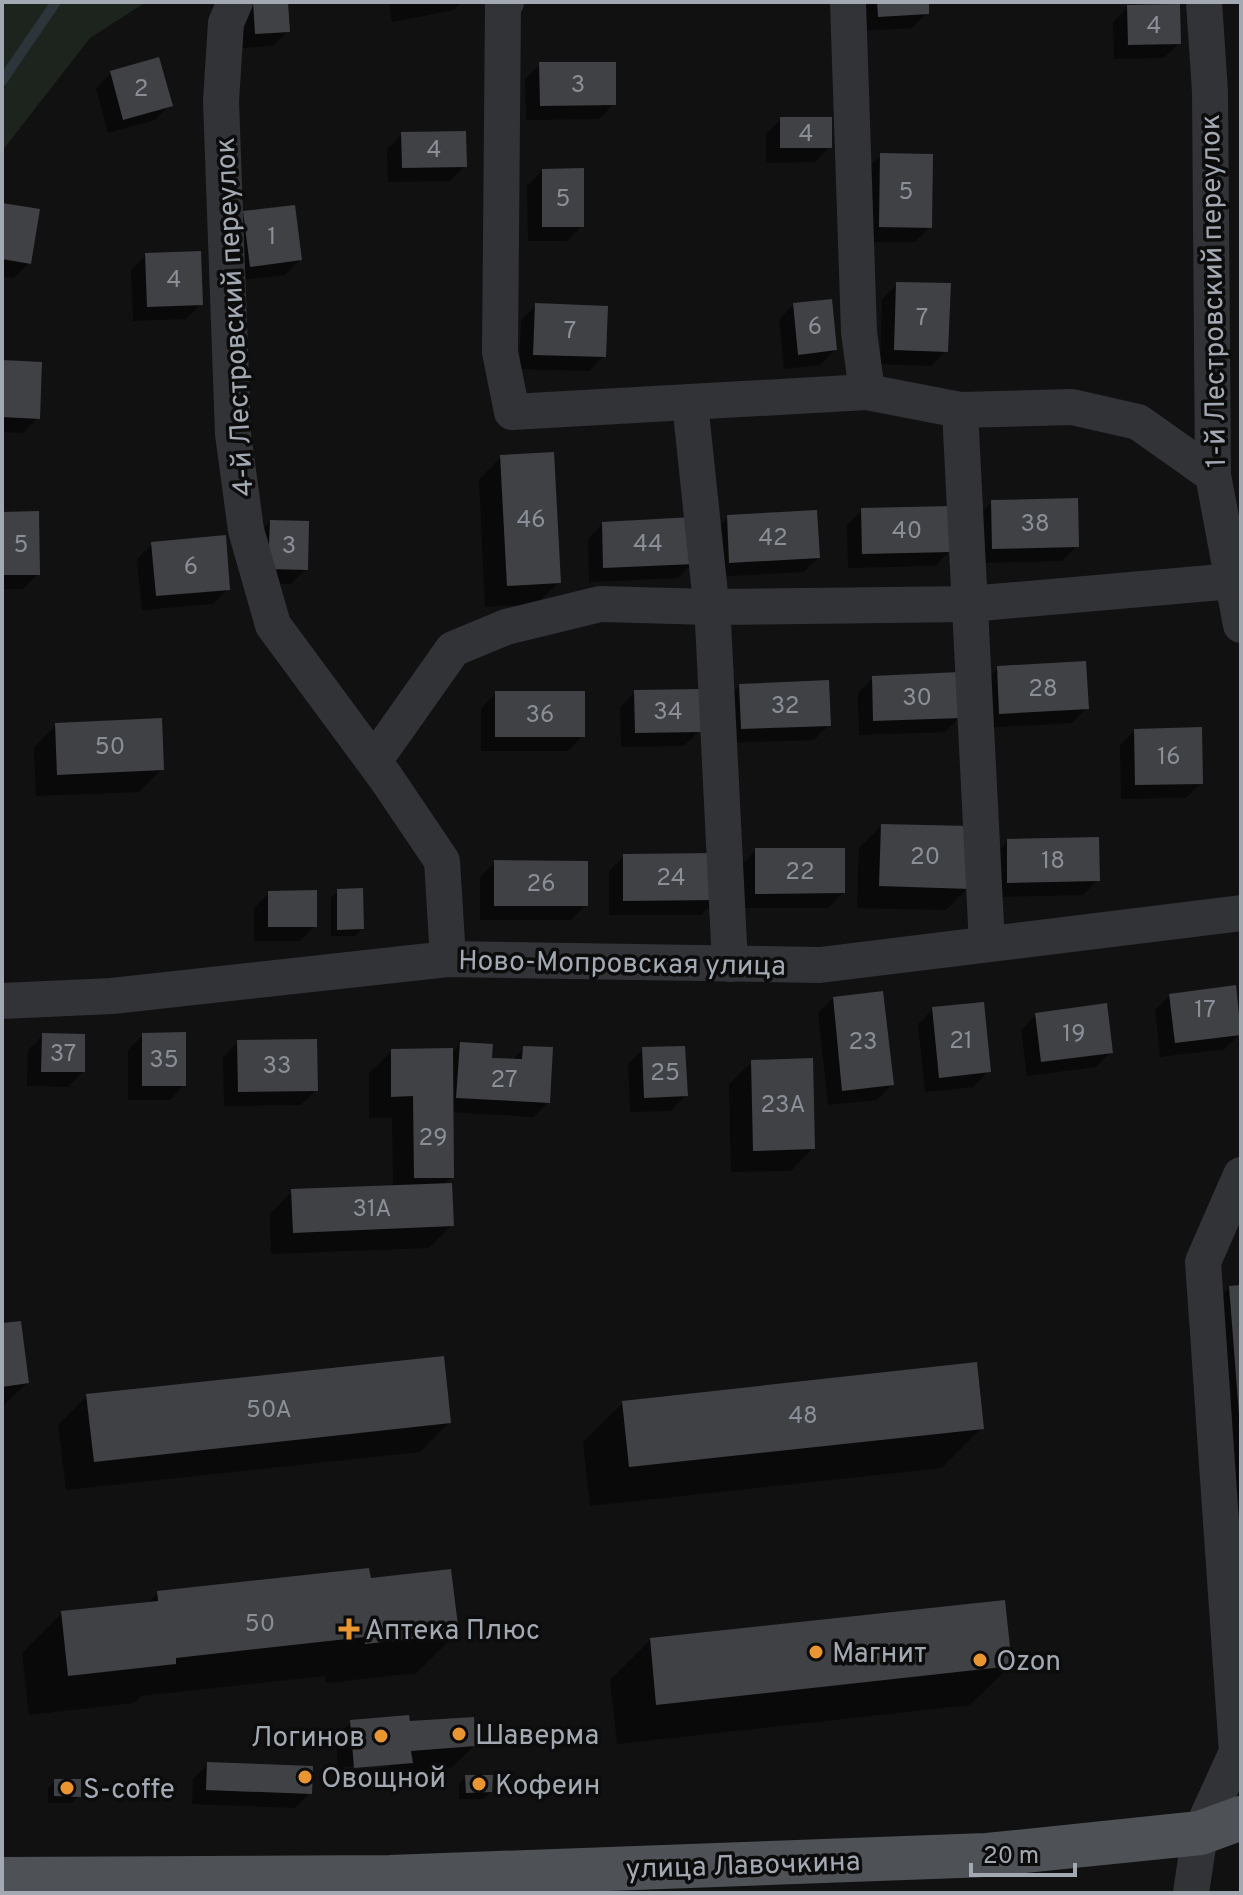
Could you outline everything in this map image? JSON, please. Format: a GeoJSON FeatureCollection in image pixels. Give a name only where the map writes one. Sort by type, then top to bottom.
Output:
{"type":"FeatureCollection","features":[{"type":"Feature","properties":{"kind":"main road","name":"улица Лавочкина"},"geometry":{"type":"LineString","coordinates":[[2,1879],[390,1877],[987,1855],[1200,1833],[1241,1818]]}},
{"type":"Feature","properties":{"kind":"street","name":"4-й Лестровский переулок"},"geometry":{"type":"LineString","coordinates":[[235,2],[226,23],[221,101],[233,434],[246,530],[273,625],[374,761],[442,861],[448,959]]}},
{"type":"Feature","properties":{"kind":"street"},"geometry":{"type":"LineString","coordinates":[[506,2],[503,5],[500,352],[512,412],[867,392],[960,410],[1072,407],[1138,422],[1213,475]]}},
{"type":"Feature","properties":{"kind":"street"},"geometry":{"type":"LineString","coordinates":[[848,2],[859,332],[867,392]]}},
{"type":"Feature","properties":{"kind":"street","name":"1-й Лестровский переулок"},"geometry":{"type":"LineString","coordinates":[[1204,2],[1210,92],[1213,475],[1241,625]]}},
{"type":"Feature","properties":{"kind":"street"},"geometry":{"type":"LineString","coordinates":[[690,403],[711,607],[730,964]]}},
{"type":"Feature","properties":{"kind":"street"},"geometry":{"type":"LineString","coordinates":[[960,410],[987,944]]}},
{"type":"Feature","properties":{"kind":"street"},"geometry":{"type":"LineString","coordinates":[[374,761],[453,649],[506,627],[600,604],[711,607],[970,604],[1233,581]]}},
{"type":"Feature","properties":{"kind":"street","name":"Ново-Мопровская улица"},"geometry":{"type":"LineString","coordinates":[[2,1001],[112,996],[448,959],[820,965],[1241,913]]}},
{"type":"Feature","properties":{"kind":"street"},"geometry":{"type":"LineString","coordinates":[[1191,1893],[1200,1833],[1237,1752],[1203,1262],[1230,1226],[1241,1175]]}},
{"type":"Feature","properties":{"kind":"shaded area"},"geometry":{"type":"Polygon","coordinates":[[[2,2],[146,2],[90,38],[2,151],[2,2]]]}},
{"type":"Feature","properties":{"kind":"building"},"geometry":{"type":"Polygon","coordinates":[[[253,2],[288,2],[290,32],[255,34],[253,2]]]}},
{"type":"Feature","properties":{"kind":"building"},"geometry":{"type":"Polygon","coordinates":[[[877,2],[929,2],[929,14],[878,17],[877,2]]]}},
{"type":"Feature","properties":{"kind":"building"},"geometry":{"type":"Polygon","coordinates":[[[1180,4],[1181,44],[1128,45],[1127,5],[1180,4]]]}},
{"type":"Feature","properties":{"kind":"building"},"geometry":{"type":"Polygon","coordinates":[[[159,57],[173,106],[123,120],[110,71],[159,57]]]}},
{"type":"Feature","properties":{"kind":"building"},"geometry":{"type":"Polygon","coordinates":[[[539,62],[616,62],[616,105],[540,106],[539,62]]]}},
{"type":"Feature","properties":{"kind":"building"},"geometry":{"type":"Polygon","coordinates":[[[780,117],[832,117],[832,148],[780,148],[780,117]]]}},
{"type":"Feature","properties":{"kind":"building"},"geometry":{"type":"Polygon","coordinates":[[[466,131],[467,167],[402,168],[401,132],[466,131]]]}},
{"type":"Feature","properties":{"kind":"building"},"geometry":{"type":"Polygon","coordinates":[[[880,153],[933,154],[932,228],[879,227],[880,153]]]}},
{"type":"Feature","properties":{"kind":"building"},"geometry":{"type":"Polygon","coordinates":[[[584,168],[584,227],[542,227],[542,169],[584,168]]]}},
{"type":"Feature","properties":{"kind":"building"},"geometry":{"type":"Polygon","coordinates":[[[2,203],[40,209],[31,264],[2,259],[2,203]]]}},
{"type":"Feature","properties":{"kind":"building"},"geometry":{"type":"Polygon","coordinates":[[[295,205],[302,260],[250,267],[243,211],[295,205]]]}},
{"type":"Feature","properties":{"kind":"building"},"geometry":{"type":"Polygon","coordinates":[[[201,251],[203,305],[147,307],[145,253],[201,251]]]}},
{"type":"Feature","properties":{"kind":"building"},"geometry":{"type":"Polygon","coordinates":[[[896,282],[951,283],[948,352],[894,350],[896,282]]]}},
{"type":"Feature","properties":{"kind":"building"},"geometry":{"type":"Polygon","coordinates":[[[832,299],[837,350],[798,355],[793,303],[832,299]]]}},
{"type":"Feature","properties":{"kind":"building"},"geometry":{"type":"Polygon","coordinates":[[[535,303],[608,306],[606,357],[533,355],[535,303]]]}},
{"type":"Feature","properties":{"kind":"building"},"geometry":{"type":"Polygon","coordinates":[[[2,360],[42,362],[40,419],[2,417],[2,360]]]}},
{"type":"Feature","properties":{"kind":"building"},"geometry":{"type":"Polygon","coordinates":[[[554,452],[561,583],[507,586],[500,455],[554,452]]]}},
{"type":"Feature","properties":{"kind":"building"},"geometry":{"type":"Polygon","coordinates":[[[1078,498],[1079,547],[992,549],[991,500],[1078,498]]]}},
{"type":"Feature","properties":{"kind":"building"},"geometry":{"type":"Polygon","coordinates":[[[951,506],[952,552],[862,554],[861,508],[951,506]]]}},
{"type":"Feature","properties":{"kind":"building"},"geometry":{"type":"Polygon","coordinates":[[[817,510],[820,558],[729,563],[727,515],[817,510]]]}},
{"type":"Feature","properties":{"kind":"building"},"geometry":{"type":"Polygon","coordinates":[[[39,511],[40,575],[2,575],[2,512],[39,511]]]}},
{"type":"Feature","properties":{"kind":"building"},"geometry":{"type":"Polygon","coordinates":[[[693,517],[695,564],[603,568],[602,522],[693,517]]]}},
{"type":"Feature","properties":{"kind":"building"},"geometry":{"type":"Polygon","coordinates":[[[270,520],[309,521],[308,570],[268,569],[270,520]]]}},
{"type":"Feature","properties":{"kind":"building"},"geometry":{"type":"Polygon","coordinates":[[[226,535],[230,590],[156,596],[151,542],[226,535]]]}},
{"type":"Feature","properties":{"kind":"building"},"geometry":{"type":"Polygon","coordinates":[[[1086,661],[1089,709],[999,714],[997,666],[1086,661]]]}},
{"type":"Feature","properties":{"kind":"building"},"geometry":{"type":"Polygon","coordinates":[[[960,672],[962,718],[873,721],[872,676],[960,672]]]}},
{"type":"Feature","properties":{"kind":"building"},"geometry":{"type":"Polygon","coordinates":[[[829,680],[831,726],[741,729],[739,684],[829,680]]]}},
{"type":"Feature","properties":{"kind":"building"},"geometry":{"type":"Polygon","coordinates":[[[700,689],[701,732],[635,733],[634,690],[700,689]]]}},
{"type":"Feature","properties":{"kind":"building"},"geometry":{"type":"Polygon","coordinates":[[[495,691],[585,691],[585,737],[495,737],[495,691]]]}},
{"type":"Feature","properties":{"kind":"building"},"geometry":{"type":"Polygon","coordinates":[[[162,718],[164,770],[57,775],[55,723],[162,718]]]}},
{"type":"Feature","properties":{"kind":"building"},"geometry":{"type":"Polygon","coordinates":[[[1202,727],[1203,784],[1135,785],[1134,729],[1202,727]]]}},
{"type":"Feature","properties":{"kind":"building"},"geometry":{"type":"Polygon","coordinates":[[[881,824],[972,826],[970,889],[879,886],[881,824]]]}},
{"type":"Feature","properties":{"kind":"building"},"geometry":{"type":"Polygon","coordinates":[[[1099,837],[1100,881],[1007,883],[1007,839],[1099,837]]]}},
{"type":"Feature","properties":{"kind":"building"},"geometry":{"type":"Polygon","coordinates":[[[755,848],[845,848],[845,893],[755,894],[755,848]]]}},
{"type":"Feature","properties":{"kind":"building"},"geometry":{"type":"Polygon","coordinates":[[[718,853],[718,900],[623,901],[623,854],[718,853]]]}},
{"type":"Feature","properties":{"kind":"building"},"geometry":{"type":"Polygon","coordinates":[[[494,860],[588,861],[588,906],[494,906],[494,860]]]}},
{"type":"Feature","properties":{"kind":"building"},"geometry":{"type":"Polygon","coordinates":[[[363,888],[364,929],[337,930],[337,889],[363,888]]]}},
{"type":"Feature","properties":{"kind":"building"},"geometry":{"type":"Polygon","coordinates":[[[317,890],[317,927],[268,927],[268,891],[317,890]]]}},
{"type":"Feature","properties":{"kind":"building"},"geometry":{"type":"Polygon","coordinates":[[[1236,985],[1241,1035],[1175,1043],[1169,994],[1236,985]]]}},
{"type":"Feature","properties":{"kind":"building"},"geometry":{"type":"Polygon","coordinates":[[[883,991],[894,1085],[842,1091],[833,997],[883,991]]]}},
{"type":"Feature","properties":{"kind":"building"},"geometry":{"type":"Polygon","coordinates":[[[984,1002],[991,1072],[939,1078],[932,1007],[984,1002]]]}},
{"type":"Feature","properties":{"kind":"building"},"geometry":{"type":"Polygon","coordinates":[[[1107,1003],[1113,1053],[1041,1062],[1035,1013],[1107,1003]]]}},
{"type":"Feature","properties":{"kind":"building"},"geometry":{"type":"Polygon","coordinates":[[[186,1032],[186,1086],[142,1086],[142,1033],[186,1032]]]}},
{"type":"Feature","properties":{"kind":"building"},"geometry":{"type":"Polygon","coordinates":[[[42,1033],[85,1034],[85,1072],[41,1072],[42,1033]]]}},
{"type":"Feature","properties":{"kind":"building"},"geometry":{"type":"Polygon","coordinates":[[[317,1039],[318,1091],[238,1092],[237,1040],[317,1039]]]}},
{"type":"Feature","properties":{"kind":"building"},"geometry":{"type":"Polygon","coordinates":[[[460,1042],[493,1044],[492,1058],[522,1059],[523,1046],[553,1047],[550,1103],[456,1098],[460,1042]]]}},
{"type":"Feature","properties":{"kind":"building"},"geometry":{"type":"Polygon","coordinates":[[[685,1046],[688,1096],[644,1098],[642,1047],[685,1046]]]}},
{"type":"Feature","properties":{"kind":"building"},"geometry":{"type":"Polygon","coordinates":[[[453,1048],[454,1178],[414,1178],[413,1096],[391,1097],[391,1049],[453,1048]]]}},
{"type":"Feature","properties":{"kind":"building"},"geometry":{"type":"Polygon","coordinates":[[[813,1058],[815,1149],[753,1151],[751,1060],[813,1058]]]}},
{"type":"Feature","properties":{"kind":"building"},"geometry":{"type":"Polygon","coordinates":[[[452,1183],[454,1226],[293,1233],[291,1189],[452,1183]]]}},
{"type":"Feature","properties":{"kind":"building"},"geometry":{"type":"Polygon","coordinates":[[[1241,1285],[1241,1415],[1239,1415],[1229,1286],[1241,1285]]]}},
{"type":"Feature","properties":{"kind":"building"},"geometry":{"type":"Polygon","coordinates":[[[21,1321],[29,1383],[2,1387],[2,1323],[21,1321]]]}},
{"type":"Feature","properties":{"kind":"building"},"geometry":{"type":"Polygon","coordinates":[[[444,1356],[451,1423],[94,1462],[86,1394],[444,1356]]]}},
{"type":"Feature","properties":{"kind":"building"},"geometry":{"type":"Polygon","coordinates":[[[977,1362],[984,1429],[629,1467],[622,1401],[977,1362]]]}},
{"type":"Feature","properties":{"kind":"building"},"geometry":{"type":"Polygon","coordinates":[[[369,1568],[371,1578],[451,1569],[459,1634],[365,1644],[365,1637],[176,1658],[176,1664],[68,1676],[61,1611],[158,1601],[157,1591],[369,1568]]]}},
{"type":"Feature","properties":{"kind":"building"},"geometry":{"type":"Polygon","coordinates":[[[1005,1600],[1012,1666],[656,1705],[650,1638],[1005,1600]]]}},
{"type":"Feature","properties":{"kind":"building"},"geometry":{"type":"Polygon","coordinates":[[[409,1715],[410,1721],[474,1717],[476,1746],[411,1751],[413,1763],[354,1768],[350,1720],[409,1715]]]}},
{"type":"Feature","properties":{"kind":"building"},"geometry":{"type":"Polygon","coordinates":[[[207,1762],[313,1766],[312,1794],[206,1790],[207,1762]]]}},
{"type":"Feature","properties":{"kind":"building","name":"Кофеин"},"geometry":{"type":"Polygon","coordinates":[[[465,1775],[493,1775],[492,1792],[466,1793],[465,1775]]]}},
{"type":"Feature","properties":{"kind":"building","name":"S-coffe"},"geometry":{"type":"Polygon","coordinates":[[[54,1779],[81,1779],[81,1797],[54,1796],[54,1779]]]}},
{"type":"Feature","properties":{"kind":"waterway"},"geometry":{"type":"LineString","coordinates":[[2,81],[56,2]]}},
{"type":"Feature","properties":{"kind":"place","name":"Аптека Плюс"},"geometry":{"type":"Point","coordinates":[349,1629]}},
{"type":"Feature","properties":{"kind":"place","name":"Магнит"},"geometry":{"type":"Point","coordinates":[816,1652]}},
{"type":"Feature","properties":{"kind":"place","name":"Ozon"},"geometry":{"type":"Point","coordinates":[980,1660]}},
{"type":"Feature","properties":{"kind":"place","name":"Шаверма"},"geometry":{"type":"Point","coordinates":[459,1734]}},
{"type":"Feature","properties":{"kind":"place","name":"Логинов"},"geometry":{"type":"Point","coordinates":[381,1736]}},
{"type":"Feature","properties":{"kind":"place","name":"Овощной"},"geometry":{"type":"Point","coordinates":[305,1777]}},
{"type":"Feature","properties":{"kind":"place","name":"Кофеин"},"geometry":{"type":"Point","coordinates":[479,1784]}},
{"type":"Feature","properties":{"kind":"place","name":"S-coffe"},"geometry":{"type":"Point","coordinates":[67,1788]}}]}
